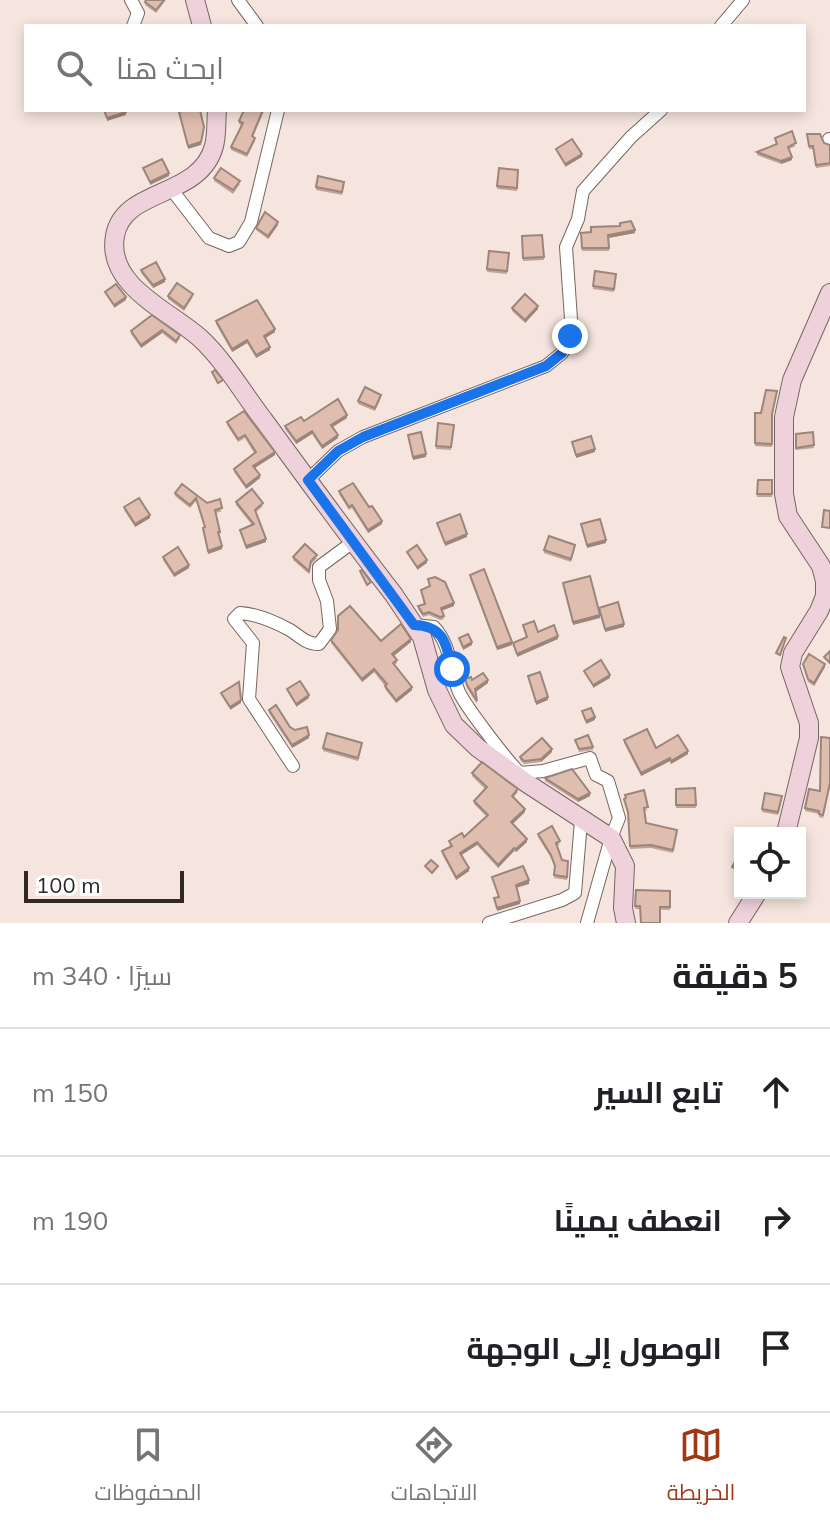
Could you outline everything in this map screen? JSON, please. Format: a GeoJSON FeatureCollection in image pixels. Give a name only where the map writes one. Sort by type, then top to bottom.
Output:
{"type":"FeatureCollection","features":[{"type":"Feature","properties":{"kind":"street"},"geometry":{"type":"LineString","coordinates":[[131,0],[138,13],[134,24]]}},
{"type":"Feature","properties":{"kind":"street"},"geometry":{"type":"LineString","coordinates":[[195,0],[201,24]]}},
{"type":"Feature","properties":{"kind":"street"},"geometry":{"type":"LineString","coordinates":[[238,0],[256,24]]}},
{"type":"Feature","properties":{"kind":"street"},"geometry":{"type":"LineString","coordinates":[[723,24],[743,0]]}},
{"type":"Feature","properties":{"kind":"street"},"geometry":{"type":"LineString","coordinates":[[217,112],[214,148],[196,175],[128,210],[119,222],[114,239],[118,260],[137,293],[201,339],[414,625],[425,648],[437,690],[454,725],[478,748],[581,821],[611,838],[625,866],[626,923]]}},
{"type":"Feature","properties":{"kind":"street"},"geometry":{"type":"LineString","coordinates":[[172,190],[209,238],[229,246],[239,242],[251,222],[278,112]]}},
{"type":"Feature","properties":{"kind":"street"},"geometry":{"type":"LineString","coordinates":[[308,480],[338,451],[363,437],[546,366],[562,353],[570,336],[571,319],[566,247],[578,219],[583,191],[631,137],[659,112]]}},
{"type":"Feature","properties":{"kind":"street"},"geometry":{"type":"LineString","coordinates":[[787,827],[809,738],[809,723],[790,667],[793,653],[825,596],[821,566],[788,516],[784,494],[784,417],[792,380],[830,293]]}},
{"type":"Feature","properties":{"kind":"street"},"geometry":{"type":"LineString","coordinates":[[293,766],[249,699],[253,643],[234,619],[240,613],[256,616],[293,632],[309,644],[319,644],[330,629],[319,567],[353,542]]}},
{"type":"Feature","properties":{"kind":"street"},"geometry":{"type":"LineString","coordinates":[[414,625],[434,627],[439,632],[459,692],[520,773],[543,771],[590,758],[596,775],[608,781],[619,818],[587,923]]}},
{"type":"Feature","properties":{"kind":"street"},"geometry":{"type":"LineString","coordinates":[[489,923],[575,893],[581,821]]}},
{"type":"Feature","properties":{"kind":"street"},"geometry":{"type":"LineString","coordinates":[[738,923],[753,899]]}},
{"type":"Feature","properties":{"kind":"building"},"geometry":{"type":"Polygon","coordinates":[[[146,0],[164,0],[156,10],[146,0]]]}},
{"type":"Feature","properties":{"kind":"building"},"geometry":{"type":"Polygon","coordinates":[[[105,112],[126,112],[107,118],[105,112]]]}},
{"type":"Feature","properties":{"kind":"building"},"geometry":{"type":"Polygon","coordinates":[[[179,112],[200,112],[204,127],[201,142],[188,146],[179,112]]]}},
{"type":"Feature","properties":{"kind":"building"},"geometry":{"type":"Polygon","coordinates":[[[243,112],[262,112],[247,154],[231,147],[243,123],[239,121],[243,112]]]}},
{"type":"Feature","properties":{"kind":"building"},"geometry":{"type":"Polygon","coordinates":[[[792,131],[796,143],[788,147],[792,157],[781,161],[757,152],[777,144],[775,138],[792,131]]]}},
{"type":"Feature","properties":{"kind":"building"},"geometry":{"type":"Polygon","coordinates":[[[807,134],[820,134],[824,143],[830,145],[830,163],[816,165],[813,146],[809,146],[807,134]]]}},
{"type":"Feature","properties":{"kind":"building"},"geometry":{"type":"Polygon","coordinates":[[[572,139],[582,154],[565,164],[556,149],[572,139]]]}},
{"type":"Feature","properties":{"kind":"building"},"geometry":{"type":"Polygon","coordinates":[[[162,159],[169,173],[150,182],[143,168],[162,159]]]}},
{"type":"Feature","properties":{"kind":"building"},"geometry":{"type":"Polygon","coordinates":[[[221,168],[240,181],[233,190],[214,178],[221,168]]]}},
{"type":"Feature","properties":{"kind":"building"},"geometry":{"type":"Polygon","coordinates":[[[499,168],[518,170],[517,188],[497,186],[499,168]]]}},
{"type":"Feature","properties":{"kind":"building"},"geometry":{"type":"Polygon","coordinates":[[[318,176],[344,182],[342,192],[316,187],[318,176]]]}},
{"type":"Feature","properties":{"kind":"building"},"geometry":{"type":"Polygon","coordinates":[[[265,212],[278,222],[268,236],[256,228],[265,212]]]}},
{"type":"Feature","properties":{"kind":"building"},"geometry":{"type":"Polygon","coordinates":[[[631,221],[635,230],[608,235],[609,248],[582,248],[581,233],[591,232],[591,227],[620,226],[620,223],[631,221]]]}},
{"type":"Feature","properties":{"kind":"building"},"geometry":{"type":"Polygon","coordinates":[[[542,235],[544,257],[523,258],[522,236],[542,235]]]}},
{"type":"Feature","properties":{"kind":"building"},"geometry":{"type":"Polygon","coordinates":[[[489,251],[509,253],[507,271],[487,269],[489,251]]]}},
{"type":"Feature","properties":{"kind":"building"},"geometry":{"type":"Polygon","coordinates":[[[156,262],[165,279],[153,285],[141,270],[156,262]]]}},
{"type":"Feature","properties":{"kind":"building"},"geometry":{"type":"Polygon","coordinates":[[[595,271],[616,274],[614,289],[593,286],[595,271]]]}},
{"type":"Feature","properties":{"kind":"building"},"geometry":{"type":"Polygon","coordinates":[[[177,283],[193,294],[184,308],[168,296],[177,283]]]}},
{"type":"Feature","properties":{"kind":"building"},"geometry":{"type":"Polygon","coordinates":[[[116,284],[126,297],[114,305],[105,292],[116,284]]]}},
{"type":"Feature","properties":{"kind":"building"},"geometry":{"type":"Polygon","coordinates":[[[525,294],[538,306],[525,320],[512,308],[525,294]]]}},
{"type":"Feature","properties":{"kind":"building"},"geometry":{"type":"Polygon","coordinates":[[[257,300],[275,329],[264,336],[270,347],[256,355],[247,340],[232,349],[216,321],[257,300]]]}},
{"type":"Feature","properties":{"kind":"building"},"geometry":{"type":"Polygon","coordinates":[[[152,315],[180,335],[176,341],[162,330],[141,345],[131,331],[152,315]]]}},
{"type":"Feature","properties":{"kind":"building"},"geometry":{"type":"Polygon","coordinates":[[[215,370],[223,380],[218,383],[212,372],[215,370]]]}},
{"type":"Feature","properties":{"kind":"building"},"geometry":{"type":"Polygon","coordinates":[[[365,387],[381,395],[375,408],[358,401],[365,387]]]}},
{"type":"Feature","properties":{"kind":"building"},"geometry":{"type":"Polygon","coordinates":[[[766,390],[777,391],[772,414],[772,444],[755,443],[755,413],[761,413],[766,390]]]}},
{"type":"Feature","properties":{"kind":"building"},"geometry":{"type":"Polygon","coordinates":[[[338,399],[347,415],[331,425],[338,435],[322,446],[312,431],[296,441],[285,426],[301,417],[304,421],[338,399]]]}},
{"type":"Feature","properties":{"kind":"building"},"geometry":{"type":"Polygon","coordinates":[[[244,411],[275,452],[253,466],[260,475],[246,486],[234,469],[256,452],[245,435],[238,439],[227,422],[244,411]]]}},
{"type":"Feature","properties":{"kind":"building"},"geometry":{"type":"Polygon","coordinates":[[[438,423],[454,425],[451,447],[436,446],[438,423]]]}},
{"type":"Feature","properties":{"kind":"building"},"geometry":{"type":"Polygon","coordinates":[[[421,432],[426,454],[413,457],[408,435],[421,432]]]}},
{"type":"Feature","properties":{"kind":"building"},"geometry":{"type":"Polygon","coordinates":[[[813,432],[814,445],[796,448],[796,434],[813,432]]]}},
{"type":"Feature","properties":{"kind":"building"},"geometry":{"type":"Polygon","coordinates":[[[591,436],[595,449],[576,455],[572,442],[591,436]]]}},
{"type":"Feature","properties":{"kind":"building"},"geometry":{"type":"Polygon","coordinates":[[[758,480],[772,480],[772,494],[757,494],[758,480]]]}},
{"type":"Feature","properties":{"kind":"building"},"geometry":{"type":"Polygon","coordinates":[[[353,483],[382,521],[368,530],[339,491],[353,483]]]}},
{"type":"Feature","properties":{"kind":"building"},"geometry":{"type":"Polygon","coordinates":[[[182,484],[207,503],[220,499],[222,508],[215,510],[222,546],[208,551],[196,498],[190,505],[175,493],[182,484]]]}},
{"type":"Feature","properties":{"kind":"building"},"geometry":{"type":"Polygon","coordinates":[[[252,489],[263,503],[255,510],[266,539],[246,546],[240,530],[254,524],[236,502],[252,489]]]}},
{"type":"Feature","properties":{"kind":"building"},"geometry":{"type":"Polygon","coordinates":[[[139,498],[150,515],[135,524],[124,507],[139,498]]]}},
{"type":"Feature","properties":{"kind":"building"},"geometry":{"type":"Polygon","coordinates":[[[824,510],[830,511],[830,528],[822,527],[824,510]]]}},
{"type":"Feature","properties":{"kind":"building"},"geometry":{"type":"Polygon","coordinates":[[[460,514],[467,534],[445,543],[437,523],[460,514]]]}},
{"type":"Feature","properties":{"kind":"building"},"geometry":{"type":"Polygon","coordinates":[[[600,519],[606,540],[587,545],[581,524],[600,519]]]}},
{"type":"Feature","properties":{"kind":"building"},"geometry":{"type":"Polygon","coordinates":[[[549,536],[575,545],[571,559],[544,550],[549,536]]]}},
{"type":"Feature","properties":{"kind":"building"},"geometry":{"type":"Polygon","coordinates":[[[305,544],[317,555],[311,561],[309,571],[293,557],[305,544]]]}},
{"type":"Feature","properties":{"kind":"building"},"geometry":{"type":"Polygon","coordinates":[[[417,545],[427,560],[417,567],[407,552],[417,545]]]}},
{"type":"Feature","properties":{"kind":"building"},"geometry":{"type":"Polygon","coordinates":[[[178,547],[189,565],[174,574],[163,557],[178,547]]]}},
{"type":"Feature","properties":{"kind":"building"},"geometry":{"type":"Polygon","coordinates":[[[484,569],[512,642],[497,647],[470,575],[484,569]]]}},
{"type":"Feature","properties":{"kind":"building"},"geometry":{"type":"Polygon","coordinates":[[[360,571],[371,582],[367,585],[360,571]]]}},
{"type":"Feature","properties":{"kind":"building"},"geometry":{"type":"Polygon","coordinates":[[[590,576],[600,615],[573,622],[563,583],[590,576]]]}},
{"type":"Feature","properties":{"kind":"building"},"geometry":{"type":"Polygon","coordinates":[[[435,577],[445,582],[454,603],[441,608],[444,616],[440,617],[429,612],[423,614],[418,606],[425,604],[421,590],[430,586],[428,579],[435,577]]]}},
{"type":"Feature","properties":{"kind":"building"},"geometry":{"type":"Polygon","coordinates":[[[618,602],[624,624],[605,629],[599,608],[618,602]]]}},
{"type":"Feature","properties":{"kind":"building"},"geometry":{"type":"Polygon","coordinates":[[[350,606],[381,641],[401,624],[411,639],[392,654],[397,660],[393,663],[412,687],[396,700],[374,669],[362,679],[331,640],[338,630],[338,616],[350,606]]]}},
{"type":"Feature","properties":{"kind":"building"},"geometry":{"type":"Polygon","coordinates":[[[534,621],[538,632],[554,625],[558,636],[517,654],[513,643],[527,637],[523,625],[534,621]]]}},
{"type":"Feature","properties":{"kind":"building"},"geometry":{"type":"Polygon","coordinates":[[[468,634],[472,642],[463,647],[459,638],[468,634]]]}},
{"type":"Feature","properties":{"kind":"building"},"geometry":{"type":"Polygon","coordinates":[[[786,638],[780,655],[776,653],[786,638]]]}},
{"type":"Feature","properties":{"kind":"building"},"geometry":{"type":"Polygon","coordinates":[[[809,654],[825,664],[814,683],[808,679],[803,664],[809,654]]]}},
{"type":"Feature","properties":{"kind":"building"},"geometry":{"type":"Polygon","coordinates":[[[601,660],[610,675],[593,685],[584,671],[601,660]]]}},
{"type":"Feature","properties":{"kind":"building"},"geometry":{"type":"Polygon","coordinates":[[[461,664],[468,678],[472,680],[483,673],[488,680],[475,689],[477,701],[467,685],[461,664]]]}},
{"type":"Feature","properties":{"kind":"building"},"geometry":{"type":"Polygon","coordinates":[[[540,672],[548,697],[536,702],[528,676],[540,672]]]}},
{"type":"Feature","properties":{"kind":"building"},"geometry":{"type":"Polygon","coordinates":[[[300,681],[309,695],[296,704],[287,689],[300,681]]]}},
{"type":"Feature","properties":{"kind":"building"},"geometry":{"type":"Polygon","coordinates":[[[239,682],[241,700],[230,707],[221,693],[239,682]]]}},
{"type":"Feature","properties":{"kind":"building"},"geometry":{"type":"Polygon","coordinates":[[[276,705],[290,727],[295,730],[307,727],[309,735],[292,745],[269,710],[276,705]]]}},
{"type":"Feature","properties":{"kind":"building"},"geometry":{"type":"Polygon","coordinates":[[[591,708],[595,717],[586,721],[582,711],[591,708]]]}},
{"type":"Feature","properties":{"kind":"building"},"geometry":{"type":"Polygon","coordinates":[[[647,729],[656,748],[678,735],[688,751],[641,773],[624,740],[647,729]]]}},
{"type":"Feature","properties":{"kind":"building"},"geometry":{"type":"Polygon","coordinates":[[[327,733],[362,743],[358,758],[323,748],[327,733]]]}},
{"type":"Feature","properties":{"kind":"building"},"geometry":{"type":"Polygon","coordinates":[[[588,735],[593,747],[579,749],[575,740],[588,735]]]}},
{"type":"Feature","properties":{"kind":"building"},"geometry":{"type":"Polygon","coordinates":[[[821,737],[830,738],[830,783],[823,815],[805,808],[809,789],[820,791],[821,737]]]}},
{"type":"Feature","properties":{"kind":"building"},"geometry":{"type":"Polygon","coordinates":[[[542,738],[552,749],[541,759],[524,761],[520,757],[542,738]]]}},
{"type":"Feature","properties":{"kind":"building"},"geometry":{"type":"Polygon","coordinates":[[[482,762],[518,789],[512,796],[525,809],[511,822],[527,839],[498,865],[477,842],[460,853],[469,868],[456,877],[442,851],[452,846],[449,841],[462,833],[464,837],[488,815],[474,801],[487,787],[472,773],[482,762]]]}},
{"type":"Feature","properties":{"kind":"building"},"geometry":{"type":"Polygon","coordinates":[[[572,769],[590,793],[578,799],[545,778],[572,769]]]}},
{"type":"Feature","properties":{"kind":"building"},"geometry":{"type":"Polygon","coordinates":[[[695,788],[696,805],[676,805],[676,789],[695,788]]]}},
{"type":"Feature","properties":{"kind":"building"},"geometry":{"type":"Polygon","coordinates":[[[644,790],[648,807],[644,808],[646,823],[677,830],[673,850],[651,845],[630,846],[625,795],[644,790]]]}},
{"type":"Feature","properties":{"kind":"building"},"geometry":{"type":"Polygon","coordinates":[[[765,793],[782,796],[778,812],[762,809],[765,793]]]}},
{"type":"Feature","properties":{"kind":"building"},"geometry":{"type":"Polygon","coordinates":[[[552,826],[560,841],[556,843],[562,860],[568,861],[567,877],[554,875],[551,855],[538,834],[552,826]]]}},
{"type":"Feature","properties":{"kind":"building"},"geometry":{"type":"Polygon","coordinates":[[[431,860],[438,866],[432,873],[425,866],[431,860]]]}},
{"type":"Feature","properties":{"kind":"building"},"geometry":{"type":"Polygon","coordinates":[[[523,866],[529,880],[516,885],[520,901],[497,908],[494,898],[499,897],[492,877],[523,866]]]}},
{"type":"Feature","properties":{"kind":"building"},"geometry":{"type":"Polygon","coordinates":[[[636,890],[670,891],[670,907],[660,907],[660,923],[641,923],[640,906],[635,906],[636,890]]]}},
{"type":"Feature","properties":{"kind":"route"},"geometry":{"type":"LineString","coordinates":[[452,669],[439,632],[434,627],[414,625],[308,480],[338,451],[363,437],[546,366],[562,353],[570,336]]}}]}
